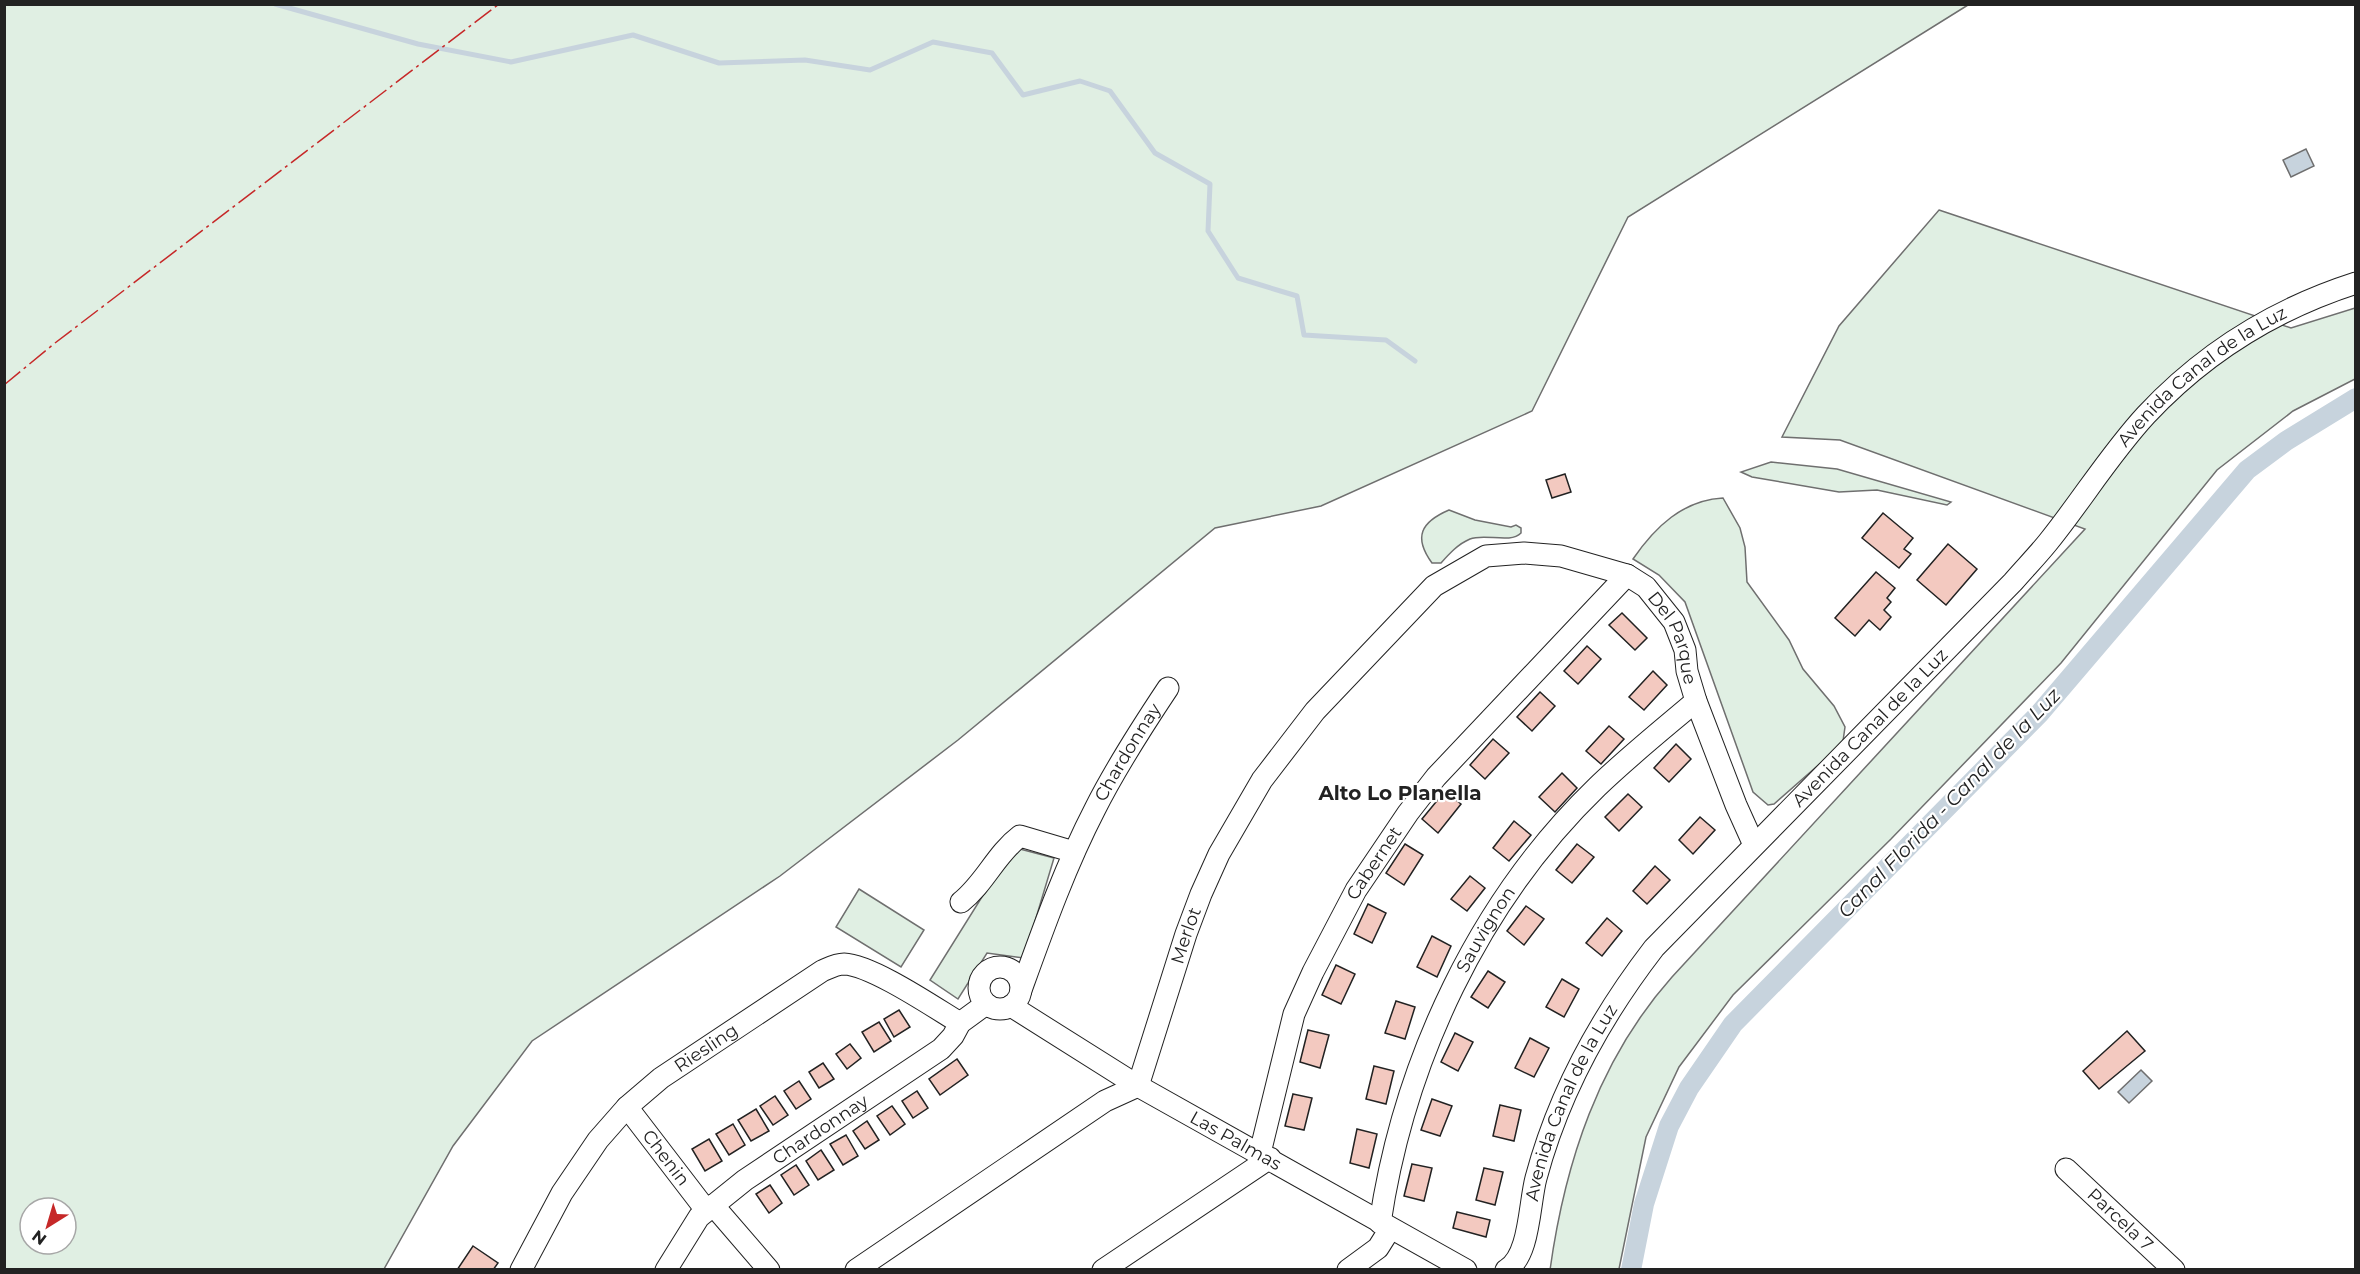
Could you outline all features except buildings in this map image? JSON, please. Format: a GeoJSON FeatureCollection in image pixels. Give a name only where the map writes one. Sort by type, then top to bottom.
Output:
{"type":"FeatureCollection","features":[{"type":"Feature","properties":{"kind":"street","name":"Avenida Canal de la Luz"},"geometry":{"type":"LineString","coordinates":[[1506,1269],[1518,1260],[1524,1250],[1528,1214],[1544,1149],[1563,1099],[1588,1046],[1608,1012],[1654,948],[2013,582],[2048,542],[2129,435],[2171,390],[2226,345],[2257,326],[2321,295],[2355,283]]}},
{"type":"Feature","properties":{"kind":"street","name":"Del Parque"},"geometry":{"type":"LineString","coordinates":[[1486,556],[1524,553],[1560,556],[1627,575],[1646,586],[1674,622],[1685,650],[1687,671],[1696,701],[1754,845]]}},
{"type":"Feature","properties":{"kind":"street","name":"Merlot"},"geometry":{"type":"LineString","coordinates":[[1138,1086],[1201,894],[1219,854],[1262,780],[1315,711],[1434,586],[1486,556]]}},
{"type":"Feature","properties":{"kind":"street","name":"Cabernet"},"geometry":{"type":"LineString","coordinates":[[1265,1156],[1294,1014],[1334,930],[1368,871],[1408,813],[1465,744],[1627,575]]}},
{"type":"Feature","properties":{"kind":"street","name":"Chardonnay"},"geometry":{"type":"LineString","coordinates":[[1016,998],[1074,852],[1118,767],[1168,688]]}},
{"type":"Feature","properties":{"kind":"street","name":"Sauvignon"},"geometry":{"type":"LineString","coordinates":[[1348,1269],[1378,1248],[1385,1226],[1403,1119],[1420,1067],[1440,1016],[1482,934],[1515,885],[1565,821],[1597,787],[1696,701]]}},
{"type":"Feature","properties":{"kind":"street"},"geometry":{"type":"LineString","coordinates":[[961,902],[971,894],[1007,846],[1020,836],[1074,852]]}},
{"type":"Feature","properties":{"kind":"street","name":"Riesling"},"geometry":{"type":"LineString","coordinates":[[521,1269],[562,1193],[598,1140],[627,1107],[688,1059],[792,990],[834,966],[851,965],[875,975],[960,1023]]}},
{"type":"Feature","properties":{"kind":"street","name":"Las Palmas"},"geometry":{"type":"LineString","coordinates":[[1002,967],[1014,973],[1018,977],[1016,998],[998,1009],[986,1004],[979,986],[985,974],[1002,967]]}},
{"type":"Feature","properties":{"kind":"street","name":"Las Palmas"},"geometry":{"type":"LineString","coordinates":[[1016,998],[1138,1086],[1385,1226],[1466,1269]]}},
{"type":"Feature","properties":{"kind":"street","name":"Chardonnay"},"geometry":{"type":"LineString","coordinates":[[666,1269],[699,1217],[710,1207],[745,1180],[941,1049],[953,1036],[960,1023],[986,1004]]}},
{"type":"Feature","properties":{"kind":"street"},"geometry":{"type":"LineString","coordinates":[[856,1269],[1105,1101],[1138,1086]]}},
{"type":"Feature","properties":{"kind":"street","name":"Chenin"},"geometry":{"type":"LineString","coordinates":[[627,1107],[710,1207],[769,1269]]}},
{"type":"Feature","properties":{"kind":"street"},"geometry":{"type":"LineString","coordinates":[[1103,1269],[1265,1156]]}},
{"type":"Feature","properties":{"kind":"street","name":"Parcela 7"},"geometry":{"type":"LineString","coordinates":[[2066,1169],[2174,1269]]}},
{"type":"Feature","properties":{"kind":"green space"},"geometry":{"type":"Polygon","coordinates":[[[5,4],[1968,4],[1628,217],[1532,411],[1321,506],[1215,528],[958,740],[780,876],[532,1041],[453,1146],[384,1269],[5,1270],[5,4]]]}},
{"type":"Feature","properties":{"kind":"green space"},"geometry":{"type":"Polygon","coordinates":[[[1939,210],[2291,328],[2355,308],[2355,379],[2293,411],[2217,470],[2061,663],[1891,839],[1733,995],[1679,1067],[1646,1137],[1619,1269],[1550,1270],[1565,1190],[1589,1114],[1624,1042],[1646,1009],[1672,977],[2085,529],[1840,440],[1782,437],[1839,326],[1939,210]]]}},
{"type":"Feature","properties":{"kind":"green space"},"geometry":{"type":"Polygon","coordinates":[[[1771,462],[1837,469],[1951,502],[1947,505],[1877,490],[1839,492],[1752,477],[1741,472],[1771,462]]]}},
{"type":"Feature","properties":{"kind":"green space"},"geometry":{"type":"Polygon","coordinates":[[[1723,498],[1740,528],[1745,547],[1747,582],[1789,640],[1803,669],[1834,706],[1845,727],[1843,741],[1839,747],[1774,804],[1768,805],[1753,792],[1685,602],[1659,575],[1633,559],[1651,536],[1671,517],[1695,504],[1723,498]]]}},
{"type":"Feature","properties":{"kind":"green space"},"geometry":{"type":"Polygon","coordinates":[[[1449,510],[1475,520],[1511,527],[1516,525],[1521,528],[1521,533],[1510,538],[1476,537],[1470,539],[1458,546],[1441,563],[1432,563],[1423,545],[1423,531],[1432,520],[1449,510]]]}},
{"type":"Feature","properties":{"kind":"green space"},"geometry":{"type":"Polygon","coordinates":[[[1020,849],[1054,858],[1024,958],[987,953],[958,999],[930,980],[1005,860],[1020,849]]]}},
{"type":"Feature","properties":{"kind":"green space"},"geometry":{"type":"Polygon","coordinates":[[[859,889],[924,930],[901,967],[836,927],[859,889]]]}},
{"type":"Feature","properties":{"kind":"shaded area"},"geometry":{"type":"Polygon","coordinates":[[[2306,149],[2314,166],[2291,177],[2283,160],[2306,149]]]}},
{"type":"Feature","properties":{"kind":"shaded area"},"geometry":{"type":"Polygon","coordinates":[[[2141,1070],[2152,1081],[2129,1103],[2118,1092],[2141,1070]]]}},
{"type":"Feature","properties":{"kind":"waterway"},"geometry":{"type":"LineString","coordinates":[[275,4],[418,44],[511,62],[633,35],[719,63],[805,60],[870,70],[933,42],[992,53],[1023,95],[1080,81],[1110,91],[1155,153],[1210,184],[1208,231],[1238,278],[1297,296],[1304,335],[1386,340],[1415,361]]}},
{"type":"Feature","properties":{"kind":"waterway","name":"Canal Florida - Canal de la Luz"},"geometry":{"type":"LineString","coordinates":[[1631,1270],[1644,1204],[1669,1126],[1689,1088],[1733,1024],[2039,714],[2247,470],[2286,441],[2356,398]]}},
{"type":"Feature","properties":{"kind":"power"},"geometry":{"type":"LineString","coordinates":[[4,385],[55,343],[499,4]]}},
{"type":"Feature","properties":{"kind":"district","name":"Alto Lo Planella"},"geometry":{"type":"Point","coordinates":[1400,793]}}]}
